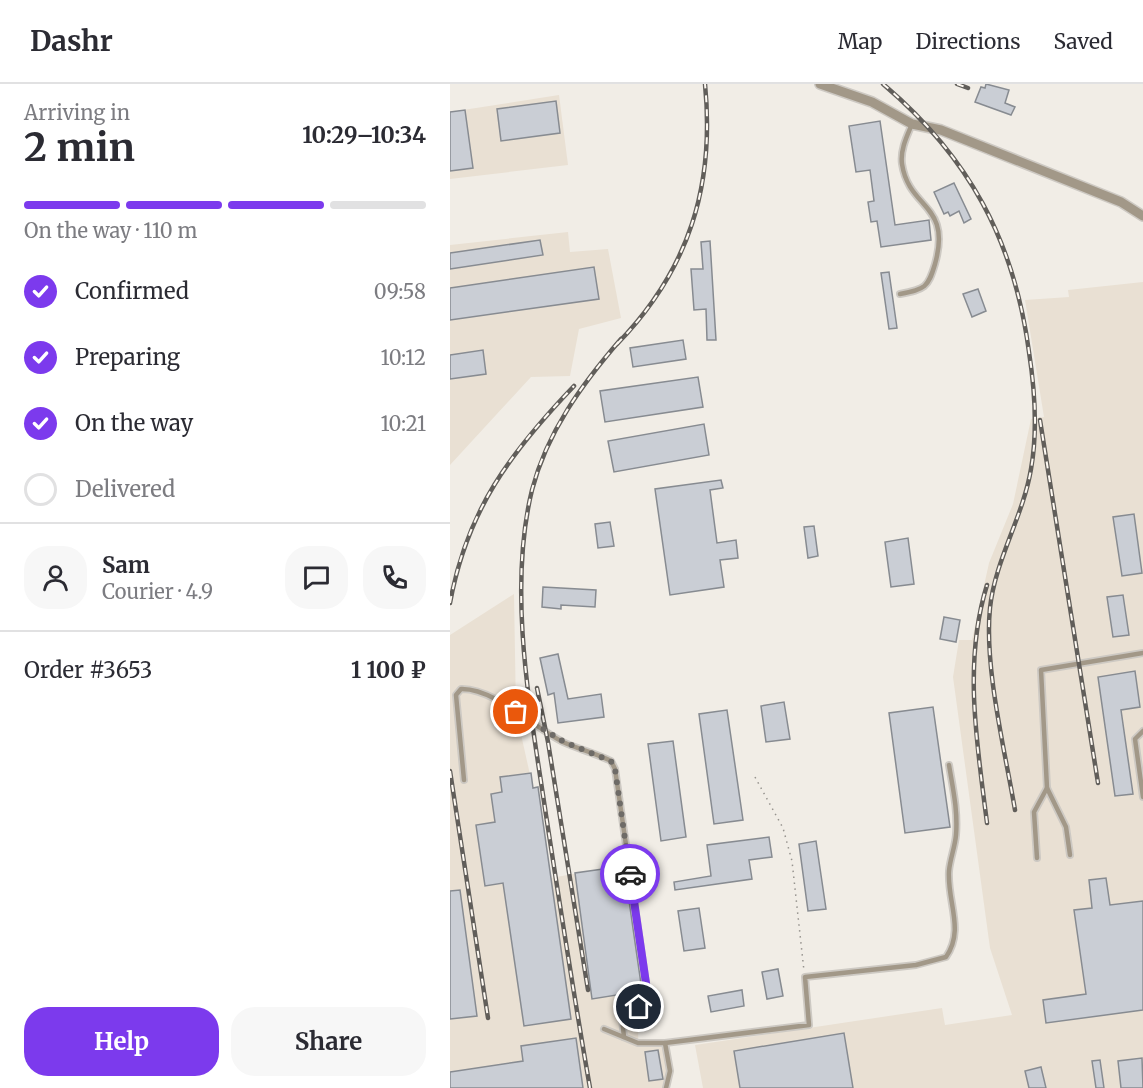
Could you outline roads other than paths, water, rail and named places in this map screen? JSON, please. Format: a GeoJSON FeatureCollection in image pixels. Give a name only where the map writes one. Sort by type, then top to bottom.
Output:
{"type":"FeatureCollection","features":[{"type":"Feature","properties":{"kind":"street"},"geometry":{"type":"LineString","coordinates":[[820,84],[872,102],[912,124],[941,130],[1121,202],[1143,216]]}},
{"type":"Feature","properties":{"kind":"lane"},"geometry":{"type":"LineString","coordinates":[[900,294],[921,290],[929,282],[940,244],[937,221],[911,185],[901,162],[912,124]]}},
{"type":"Feature","properties":{"kind":"lane"},"geometry":{"type":"LineString","coordinates":[[1070,855],[1066,827],[1047,788],[1041,670],[1143,653]]}},
{"type":"Feature","properties":{"kind":"lane"},"geometry":{"type":"LineString","coordinates":[[464,780],[456,694],[461,689],[473,689],[505,705],[564,742],[611,761],[615,769],[647,990],[639,1007],[621,1011],[624,1037]]}},
{"type":"Feature","properties":{"kind":"lane"},"geometry":{"type":"LineString","coordinates":[[1143,731],[1135,739],[1143,797]]}},
{"type":"Feature","properties":{"kind":"lane"},"geometry":{"type":"LineString","coordinates":[[604,1029],[638,1043],[665,1043],[809,1025],[805,977],[916,965],[946,957],[953,946],[956,932],[949,872],[956,837],[957,808],[949,765]]}},
{"type":"Feature","properties":{"kind":"lane"},"geometry":{"type":"LineString","coordinates":[[1037,858],[1034,812],[1047,788]]}},
{"type":"Feature","properties":{"kind":"lane"},"geometry":{"type":"LineString","coordinates":[[665,1043],[670,1071],[666,1088]]}},
{"type":"Feature","properties":{"kind":"railway"},"geometry":{"type":"LineString","coordinates":[[617,344],[642,316],[663,286],[692,224],[701,192],[706,157],[705,84]]}},
{"type":"Feature","properties":{"kind":"railway"},"geometry":{"type":"LineString","coordinates":[[883,84],[940,141],[963,171],[983,203],[999,237],[1022,311],[1034,396],[1033,454],[1022,504],[997,573],[990,608],[989,631],[996,709],[1015,810]]}},
{"type":"Feature","properties":{"kind":"railway"},"geometry":{"type":"LineString","coordinates":[[957,84],[968,88]]}},
{"type":"Feature","properties":{"kind":"railway"},"geometry":{"type":"LineString","coordinates":[[590,1088],[528,694],[521,611],[522,569],[525,529],[532,490],[547,448],[580,391],[621,339]]}},
{"type":"Feature","properties":{"kind":"railway"},"geometry":{"type":"LineString","coordinates":[[450,603],[468,539],[494,485],[530,435],[574,386]]}},
{"type":"Feature","properties":{"kind":"railway"},"geometry":{"type":"LineString","coordinates":[[1040,420],[1098,783]]}},
{"type":"Feature","properties":{"kind":"railway"},"geometry":{"type":"LineString","coordinates":[[987,585],[975,644],[974,703],[987,823]]}},
{"type":"Feature","properties":{"kind":"railway"},"geometry":{"type":"LineString","coordinates":[[537,688],[548,742],[588,990]]}},
{"type":"Feature","properties":{"kind":"railway"},"geometry":{"type":"LineString","coordinates":[[450,771],[488,1018]]}}]}
